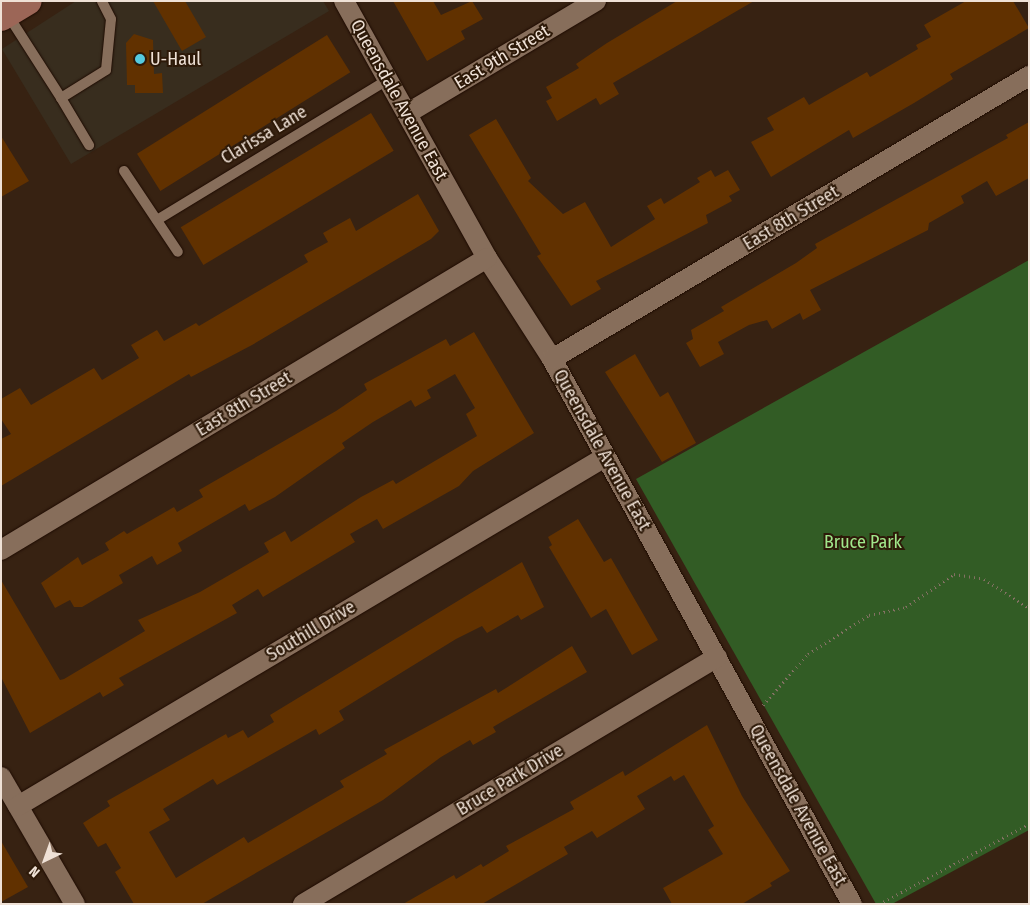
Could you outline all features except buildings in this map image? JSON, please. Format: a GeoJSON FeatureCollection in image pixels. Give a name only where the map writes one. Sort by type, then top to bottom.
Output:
{"type":"FeatureCollection","features":[{"type":"Feature","properties":{"kind":"street","name":"Queensdale Avenue East"},"geometry":{"type":"LineString","coordinates":[[344,1],[487,258],[552,360],[717,657],[846,902]]}},
{"type":"Feature","properties":{"kind":"street","name":"East 9th Street"},"geometry":{"type":"LineString","coordinates":[[408,113],[596,1]]}},
{"type":"Feature","properties":{"kind":"street","name":"East 8th Street"},"geometry":{"type":"LineString","coordinates":[[552,360],[1029,76]]}},
{"type":"Feature","properties":{"kind":"street","name":"East 8th Street"},"geometry":{"type":"LineString","coordinates":[[1,550],[487,258]]}},
{"type":"Feature","properties":{"kind":"street","name":"Southill Drive"},"geometry":{"type":"LineString","coordinates":[[18,806],[605,457]]}},
{"type":"Feature","properties":{"kind":"street","name":"Bruce Park Drive"},"geometry":{"type":"LineString","coordinates":[[303,904],[717,657]]}},
{"type":"Feature","properties":{"kind":"street"},"geometry":{"type":"LineString","coordinates":[[1,777],[75,904]]}},
{"type":"Feature","properties":{"kind":"lane"},"geometry":{"type":"LineString","coordinates":[[61,98],[106,70],[111,19],[102,1]]}},
{"type":"Feature","properties":{"kind":"lane"},"geometry":{"type":"LineString","coordinates":[[9,9],[89,145]]}},
{"type":"Feature","properties":{"kind":"lane","name":"Clarissa Lane"},"geometry":{"type":"LineString","coordinates":[[157,220],[388,79]]}},
{"type":"Feature","properties":{"kind":"lane"},"geometry":{"type":"LineString","coordinates":[[124,171],[178,252]]}},
{"type":"Feature","properties":{"kind":"path"},"geometry":{"type":"LineString","coordinates":[[762,706],[808,654],[869,615],[906,607],[954,574],[984,579],[1029,608]]}},
{"type":"Feature","properties":{"kind":"path"},"geometry":{"type":"LineString","coordinates":[[879,904],[1029,824]]}},
{"type":"Feature","properties":{"kind":"shaded area"},"geometry":{"type":"Polygon","coordinates":[[[76,1],[323,1],[329,11],[71,164],[2,49],[76,1]]]}},
{"type":"Feature","properties":{"kind":"green space","name":"Bruce Park"},"geometry":{"type":"Polygon","coordinates":[[[1029,260],[1029,830],[892,904],[876,904],[636,479],[1029,260]]]}},
{"type":"Feature","properties":{"kind":"place","name":"U-Haul"},"geometry":{"type":"Point","coordinates":[140,59]}}]}
